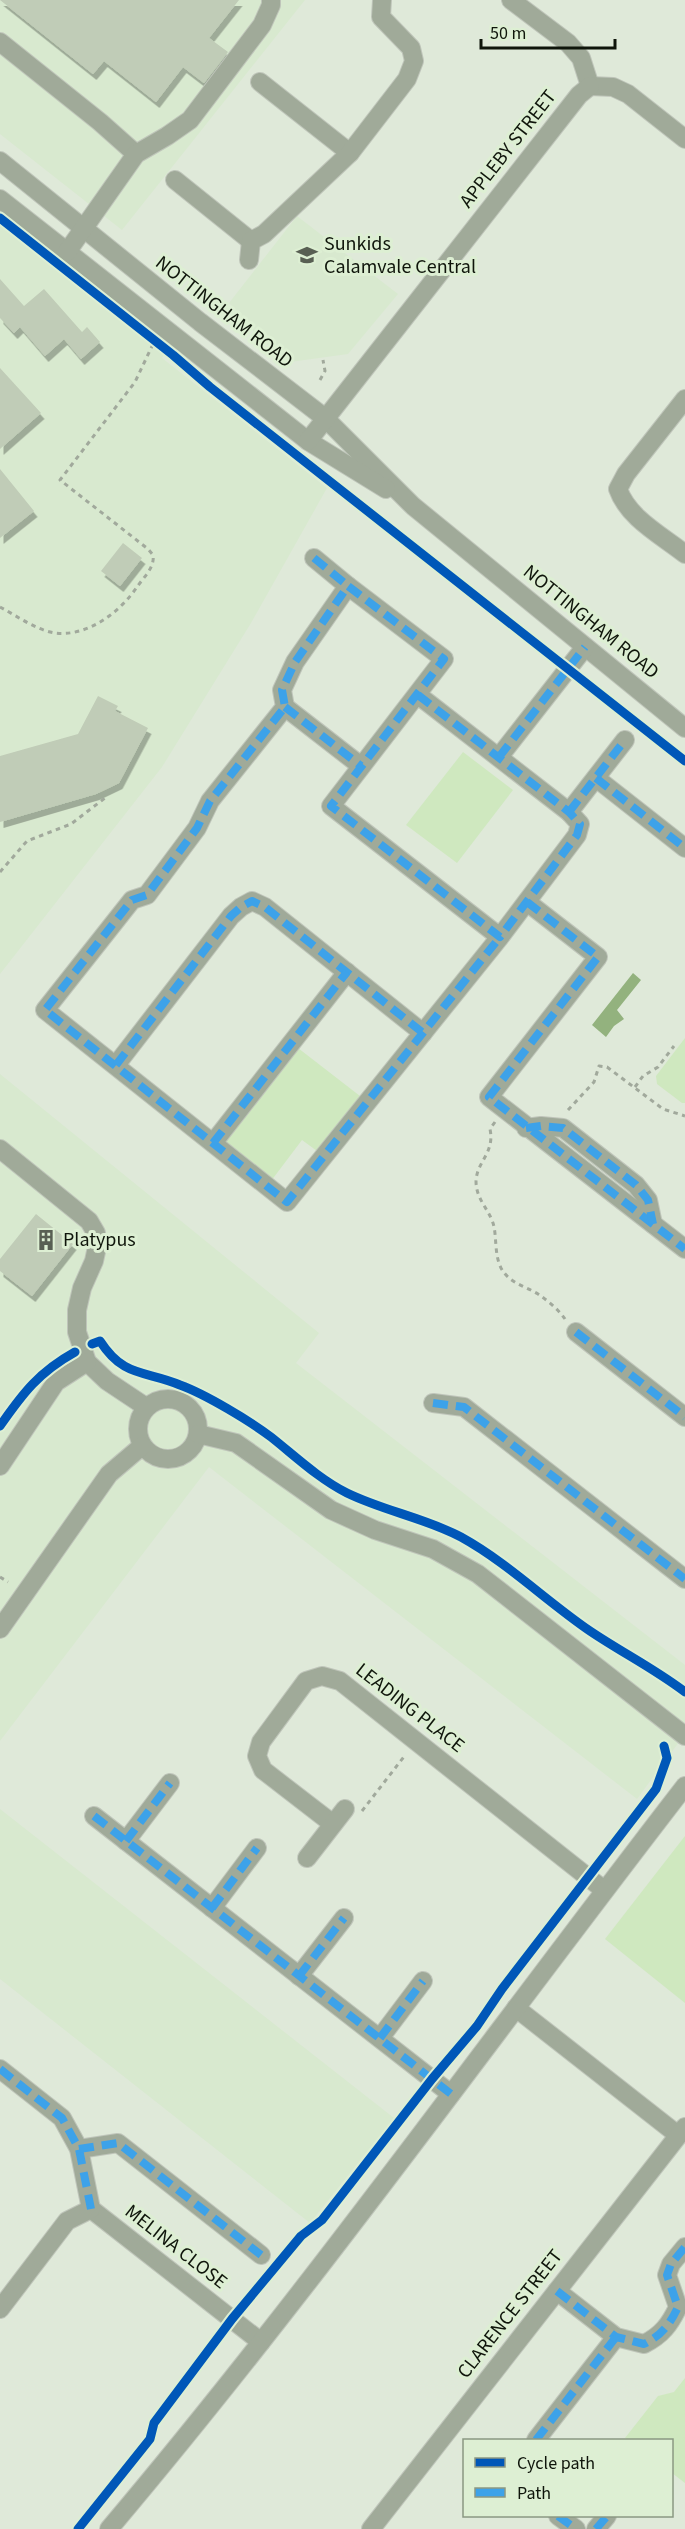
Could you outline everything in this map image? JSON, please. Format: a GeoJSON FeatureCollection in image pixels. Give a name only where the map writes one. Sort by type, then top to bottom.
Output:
{"type":"FeatureCollection","features":[{"type":"Feature","properties":{"kind":"street"},"geometry":{"type":"LineString","coordinates":[[67,252],[136,154],[190,120],[262,25],[271,0]]}},
{"type":"Feature","properties":{"kind":"street"},"geometry":{"type":"LineString","coordinates":[[250,241],[264,234],[350,153],[407,79],[414,61],[411,48],[381,17],[382,0]]}},
{"type":"Feature","properties":{"kind":"street"},"geometry":{"type":"LineString","coordinates":[[511,0],[568,43],[581,58],[590,86],[613,87],[628,94],[685,139]]}},
{"type":"Feature","properties":{"kind":"street"},"geometry":{"type":"LineString","coordinates":[[0,42],[100,122],[136,154]]}},
{"type":"Feature","properties":{"kind":"street"},"geometry":{"type":"LineString","coordinates":[[260,82],[350,153]]}},
{"type":"Feature","properties":{"kind":"street","name":"APPLEBY STREET"},"geometry":{"type":"LineString","coordinates":[[308,441],[579,95],[590,86]]}},
{"type":"Feature","properties":{"kind":"street","name":"NOTTINGHAM ROAD"},"geometry":{"type":"LineString","coordinates":[[0,161],[200,322],[325,418],[413,506],[685,728]]}},
{"type":"Feature","properties":{"kind":"street"},"geometry":{"type":"LineString","coordinates":[[175,180],[250,241]]}},
{"type":"Feature","properties":{"kind":"street","name":"NOTTINGHAM ROAD"},"geometry":{"type":"LineString","coordinates":[[0,199],[308,441],[413,506]]}},
{"type":"Feature","properties":{"kind":"street"},"geometry":{"type":"LineString","coordinates":[[249,260],[250,241]]}},
{"type":"Feature","properties":{"kind":"street"},"geometry":{"type":"LineString","coordinates":[[685,399],[626,474],[618,489],[622,502],[632,513],[685,554]]}},
{"type":"Feature","properties":{"kind":"street"},"geometry":{"type":"LineString","coordinates":[[314,558],[444,659],[331,806],[500,937]]}},
{"type":"Feature","properties":{"kind":"street"},"geometry":{"type":"LineString","coordinates":[[348,586],[295,662],[282,690],[285,707],[361,766]]}},
{"type":"Feature","properties":{"kind":"street"},"geometry":{"type":"LineString","coordinates":[[499,757],[585,647]]}},
{"type":"Feature","properties":{"kind":"street"},"geometry":{"type":"LineString","coordinates":[[285,707],[210,801],[197,828],[147,895],[132,900],[45,1010],[287,1202],[500,937],[577,835],[580,824],[569,812],[418,695]]}},
{"type":"Feature","properties":{"kind":"street"},"geometry":{"type":"LineString","coordinates":[[569,812],[625,740]]}},
{"type":"Feature","properties":{"kind":"street"},"geometry":{"type":"LineString","coordinates":[[596,778],[685,848]]}},
{"type":"Feature","properties":{"kind":"street"},"geometry":{"type":"LineString","coordinates":[[116,1065],[231,916],[241,907],[252,902],[265,907],[423,1033]]}},
{"type":"Feature","properties":{"kind":"street"},"geometry":{"type":"LineString","coordinates":[[527,902],[598,957],[489,1097],[526,1128],[685,1249]]}},
{"type":"Feature","properties":{"kind":"street"},"geometry":{"type":"LineString","coordinates":[[213,1143],[347,972]]}},
{"type":"Feature","properties":{"kind":"street"},"geometry":{"type":"LineString","coordinates":[[526,1128],[553,1126],[563,1128],[636,1185],[648,1200],[653,1224]]}},
{"type":"Feature","properties":{"kind":"street"},"geometry":{"type":"LineString","coordinates":[[0,1149],[89,1221],[96,1233],[97,1247],[94,1261],[82,1288],[77,1310],[77,1332],[87,1362],[107,1382],[146,1407]]}},
{"type":"Feature","properties":{"kind":"street"},"geometry":{"type":"LineString","coordinates":[[576,1332],[685,1417]]}},
{"type":"Feature","properties":{"kind":"street"},"geometry":{"type":"LineString","coordinates":[[0,1466],[56,1382],[87,1362]]}},
{"type":"Feature","properties":{"kind":"street"},"geometry":{"type":"LineString","coordinates":[[163,1399],[182,1402],[195,1416],[198,1434],[195,1444],[179,1458],[159,1458],[149,1453],[142,1446],[137,1431],[138,1423],[146,1407],[163,1399]]}},
{"type":"Feature","properties":{"kind":"street"},"geometry":{"type":"LineString","coordinates":[[434,1403],[464,1407],[685,1579]]}},
{"type":"Feature","properties":{"kind":"street"},"geometry":{"type":"LineString","coordinates":[[198,1434],[236,1443],[331,1510],[375,1530],[433,1549],[478,1574],[685,1736]]}},
{"type":"Feature","properties":{"kind":"street"},"geometry":{"type":"LineString","coordinates":[[0,1629],[109,1474],[142,1446]]}},
{"type":"Feature","properties":{"kind":"street","name":"LEADING PLACE"},"geometry":{"type":"LineString","coordinates":[[333,1824],[263,1770],[257,1756],[261,1742],[306,1681],[322,1676],[340,1681],[604,1890]]}},
{"type":"Feature","properties":{"kind":"street"},"geometry":{"type":"LineString","coordinates":[[126,1841],[170,1783]]}},
{"type":"Feature","properties":{"kind":"street"},"geometry":{"type":"LineString","coordinates":[[109,2529],[261,2342],[685,1786]]}},
{"type":"Feature","properties":{"kind":"street"},"geometry":{"type":"LineString","coordinates":[[307,1858],[345,1809]]}},
{"type":"Feature","properties":{"kind":"street"},"geometry":{"type":"LineString","coordinates":[[94,1816],[451,2094]]}},
{"type":"Feature","properties":{"kind":"street"},"geometry":{"type":"LineString","coordinates":[[212,1908],[257,1848]]}},
{"type":"Feature","properties":{"kind":"street"},"geometry":{"type":"LineString","coordinates":[[299,1976],[344,1918]]}},
{"type":"Feature","properties":{"kind":"street"},"geometry":{"type":"LineString","coordinates":[[380,2038],[423,1981]]}},
{"type":"Feature","properties":{"kind":"street"},"geometry":{"type":"LineString","coordinates":[[516,2008],[682,2131]]}},
{"type":"Feature","properties":{"kind":"street"},"geometry":{"type":"LineString","coordinates":[[0,2069],[62,2118],[79,2149],[91,2209],[67,2221],[0,2309]]}},
{"type":"Feature","properties":{"kind":"street","name":"CLARENCE STREET"},"geometry":{"type":"LineString","coordinates":[[370,2529],[682,2131]]}},
{"type":"Feature","properties":{"kind":"street"},"geometry":{"type":"LineString","coordinates":[[79,2149],[118,2143],[261,2255]]}},
{"type":"Feature","properties":{"kind":"street","name":"MELINA CLOSE"},"geometry":{"type":"LineString","coordinates":[[91,2209],[261,2342]]}},
{"type":"Feature","properties":{"kind":"street"},"geometry":{"type":"LineString","coordinates":[[557,2290],[616,2337],[644,2344],[656,2338],[670,2324],[678,2307],[667,2275],[671,2264],[685,2247]]}},
{"type":"Feature","properties":{"kind":"street"},"geometry":{"type":"LineString","coordinates":[[537,2439],[616,2337]]}},
{"type":"Feature","properties":{"kind":"street"},"geometry":{"type":"LineString","coordinates":[[559,2517],[576,2529]]}},
{"type":"Feature","properties":{"kind":"street"},"geometry":{"type":"LineString","coordinates":[[596,2529],[606,2517]]}},
{"type":"Feature","properties":{"kind":"path"},"geometry":{"type":"LineString","coordinates":[[146,333],[164,348]]}},
{"type":"Feature","properties":{"kind":"path"},"geometry":{"type":"LineString","coordinates":[[0,607],[41,629],[54,633],[78,630],[115,614],[128,601],[152,567],[153,555],[148,549],[60,480],[135,382],[155,340]]}},
{"type":"Feature","properties":{"kind":"path"},"geometry":{"type":"LineString","coordinates":[[320,380],[325,371],[323,360]]}},
{"type":"Feature","properties":{"kind":"path"},"geometry":{"type":"LineString","coordinates":[[0,872],[27,841],[71,824],[105,798]]}},
{"type":"Feature","properties":{"kind":"path"},"geometry":{"type":"LineString","coordinates":[[635,1088],[644,1076],[658,1066],[674,1046]]}},
{"type":"Feature","properties":{"kind":"path"},"geometry":{"type":"LineString","coordinates":[[553,1126],[594,1082],[599,1066],[607,1067],[663,1108],[685,1116]]}},
{"type":"Feature","properties":{"kind":"path"},"geometry":{"type":"LineString","coordinates":[[504,1110],[490,1130],[492,1139],[490,1148],[476,1180],[478,1196],[494,1223],[494,1241],[500,1267],[509,1279],[545,1299],[576,1332]]}},
{"type":"Feature","properties":{"kind":"path"},"geometry":{"type":"LineString","coordinates":[[0,1577],[8,1582]]}},
{"type":"Feature","properties":{"kind":"path"},"geometry":{"type":"LineString","coordinates":[[345,1809],[356,1819],[416,1740]]}},
{"type":"Feature","properties":{"kind":"shaded area"},"geometry":{"type":"Polygon","coordinates":[[[0,0],[305,0],[122,230],[0,134],[0,0]]]}},
{"type":"Feature","properties":{"kind":"shaded area","name":"Sunkids Calamvale Central"},"geometry":{"type":"Polygon","coordinates":[[[297,216],[398,294],[348,354],[290,362],[260,339],[229,303],[297,216]]]}},
{"type":"Feature","properties":{"kind":"shaded area"},"geometry":{"type":"Polygon","coordinates":[[[0,224],[165,353],[162,358],[327,488],[251,623],[162,767],[0,974],[0,224]]]}},
{"type":"Feature","properties":{"kind":"shaded area"},"geometry":{"type":"Polygon","coordinates":[[[463,752],[513,790],[457,863],[406,825],[463,752]]]}},
{"type":"Feature","properties":{"kind":"shaded area"},"geometry":{"type":"Polygon","coordinates":[[[633,973],[641,980],[617,1010],[624,1019],[614,1026],[606,1037],[592,1025],[633,973]]]}},
{"type":"Feature","properties":{"kind":"shaded area"},"geometry":{"type":"Polygon","coordinates":[[[685,1038],[685,1103],[682,1103],[657,1084],[656,1076],[685,1038]]]}},
{"type":"Feature","properties":{"kind":"shaded area"},"geometry":{"type":"Polygon","coordinates":[[[298,1048],[360,1096],[317,1151],[302,1140],[271,1181],[224,1144],[298,1048]]]}},
{"type":"Feature","properties":{"kind":"shaded area"},"geometry":{"type":"Polygon","coordinates":[[[0,1074],[319,1333],[296,1363],[685,1665],[685,1734],[637,1799],[209,1467],[0,1741],[0,1074]]]}},
{"type":"Feature","properties":{"kind":"shaded area"},"geometry":{"type":"Polygon","coordinates":[[[0,1809],[394,2118],[310,2223],[0,1979],[0,1809]]]}},
{"type":"Feature","properties":{"kind":"shaded area"},"geometry":{"type":"Polygon","coordinates":[[[685,1836],[685,2003],[605,1939],[685,1836]]]}},
{"type":"Feature","properties":{"kind":"shaded area"},"geometry":{"type":"Polygon","coordinates":[[[685,2378],[685,2483],[673,2474],[673,2439],[625,2438],[658,2396],[674,2392],[685,2378]]]}},
{"type":"Feature","properties":{"kind":"building"},"geometry":{"type":"Polygon","coordinates":[[[0,0],[239,0],[209,38],[228,52],[204,83],[183,67],[156,102],[104,61],[93,74],[0,0]]]}},
{"type":"Feature","properties":{"kind":"building"},"geometry":{"type":"Polygon","coordinates":[[[0,279],[24,306],[44,289],[82,332],[87,327],[100,342],[81,359],[64,339],[45,356],[20,327],[14,333],[0,318],[0,279]]]}},
{"type":"Feature","properties":{"kind":"building"},"geometry":{"type":"Polygon","coordinates":[[[0,368],[41,413],[0,449],[0,368]]]}},
{"type":"Feature","properties":{"kind":"building"},"geometry":{"type":"Polygon","coordinates":[[[0,469],[34,511],[0,538],[0,469]]]}},
{"type":"Feature","properties":{"kind":"building"},"geometry":{"type":"Polygon","coordinates":[[[123,543],[142,558],[120,586],[101,571],[123,543]]]}},
{"type":"Feature","properties":{"kind":"building"},"geometry":{"type":"Polygon","coordinates":[[[98,696],[118,706],[115,711],[148,728],[119,783],[96,794],[0,822],[0,756],[78,734],[98,696]]]}},
{"type":"Feature","properties":{"kind":"building"},"geometry":{"type":"Polygon","coordinates":[[[36,1214],[73,1244],[32,1296],[0,1271],[0,1259],[36,1214]]]}},
{"type":"Feature","properties":{"kind":"marked path"},"geometry":{"type":"LineString","coordinates":[[314,558],[348,586]]}},
{"type":"Feature","properties":{"kind":"marked path"},"geometry":{"type":"LineString","coordinates":[[418,695],[569,812],[580,824],[577,835],[500,937],[331,806],[444,659],[348,586],[295,662],[282,690],[285,707],[210,801],[197,828],[147,895],[132,900],[45,1010],[287,1202],[500,937]]}},
{"type":"Feature","properties":{"kind":"marked path"},"geometry":{"type":"LineString","coordinates":[[499,757],[585,647]]}},
{"type":"Feature","properties":{"kind":"marked path"},"geometry":{"type":"LineString","coordinates":[[285,707],[361,766]]}},
{"type":"Feature","properties":{"kind":"marked path"},"geometry":{"type":"LineString","coordinates":[[569,812],[625,740]]}},
{"type":"Feature","properties":{"kind":"marked path"},"geometry":{"type":"LineString","coordinates":[[596,778],[685,848]]}},
{"type":"Feature","properties":{"kind":"marked path"},"geometry":{"type":"LineString","coordinates":[[116,1065],[231,916],[252,901],[265,907],[423,1033]]}},
{"type":"Feature","properties":{"kind":"marked path"},"geometry":{"type":"LineString","coordinates":[[527,902],[598,957],[489,1097],[685,1249]]}},
{"type":"Feature","properties":{"kind":"marked path"},"geometry":{"type":"LineString","coordinates":[[213,1143],[347,972]]}},
{"type":"Feature","properties":{"kind":"marked path"},"geometry":{"type":"LineString","coordinates":[[526,1128],[541,1126],[563,1128],[636,1185],[648,1200],[653,1224]]}},
{"type":"Feature","properties":{"kind":"marked path"},"geometry":{"type":"LineString","coordinates":[[576,1332],[685,1417]]}},
{"type":"Feature","properties":{"kind":"marked path"},"geometry":{"type":"LineString","coordinates":[[433,1403],[464,1407],[685,1579]]}},
{"type":"Feature","properties":{"kind":"marked path"},"geometry":{"type":"LineString","coordinates":[[126,1841],[170,1783]]}},
{"type":"Feature","properties":{"kind":"marked path"},"geometry":{"type":"LineString","coordinates":[[94,1816],[451,2094]]}},
{"type":"Feature","properties":{"kind":"marked path"},"geometry":{"type":"LineString","coordinates":[[212,1908],[257,1848]]}},
{"type":"Feature","properties":{"kind":"marked path"},"geometry":{"type":"LineString","coordinates":[[299,1976],[344,1918]]}},
{"type":"Feature","properties":{"kind":"marked path"},"geometry":{"type":"LineString","coordinates":[[380,2038],[423,1981]]}},
{"type":"Feature","properties":{"kind":"marked path"},"geometry":{"type":"LineString","coordinates":[[0,2069],[62,2118],[79,2149],[91,2209]]}},
{"type":"Feature","properties":{"kind":"marked path"},"geometry":{"type":"LineString","coordinates":[[79,2149],[118,2143],[261,2255]]}},
{"type":"Feature","properties":{"kind":"marked path"},"geometry":{"type":"LineString","coordinates":[[557,2291],[616,2337],[644,2344],[665,2328],[678,2307],[667,2275],[671,2264],[685,2247]]}},
{"type":"Feature","properties":{"kind":"marked path"},"geometry":{"type":"LineString","coordinates":[[537,2439],[616,2337]]}},
{"type":"Feature","properties":{"kind":"marked path"},"geometry":{"type":"LineString","coordinates":[[559,2517],[576,2529]]}},
{"type":"Feature","properties":{"kind":"marked path"},"geometry":{"type":"LineString","coordinates":[[596,2529],[606,2517]]}},
{"type":"Feature","properties":{"kind":"cycle path"},"geometry":{"type":"LineString","coordinates":[[0,218],[210,387],[685,761]]}},
{"type":"Feature","properties":{"kind":"cycle path"},"geometry":{"type":"LineString","coordinates":[[92,1344],[100,1341],[109,1353],[126,1367],[190,1389],[227,1408],[271,1437],[317,1474],[347,1493],[461,1537],[495,1558],[590,1631],[685,1692]]}},
{"type":"Feature","properties":{"kind":"cycle path"},"geometry":{"type":"LineString","coordinates":[[0,1426],[33,1384],[51,1367],[75,1352]]}},
{"type":"Feature","properties":{"kind":"cycle path"},"geometry":{"type":"LineString","coordinates":[[78,2529],[150,2439],[154,2423],[232,2319],[301,2236],[322,2220],[432,2079],[477,2026],[502,1989],[656,1789],[667,1758],[664,1746]]}},
{"type":"Feature","properties":{"kind":"place","name":"Sunkids Calamvale Central"},"geometry":{"type":"Point","coordinates":[307,255]}},
{"type":"Feature","properties":{"kind":"place","name":"Platypus"},"geometry":{"type":"Point","coordinates":[46,1240]}}]}
